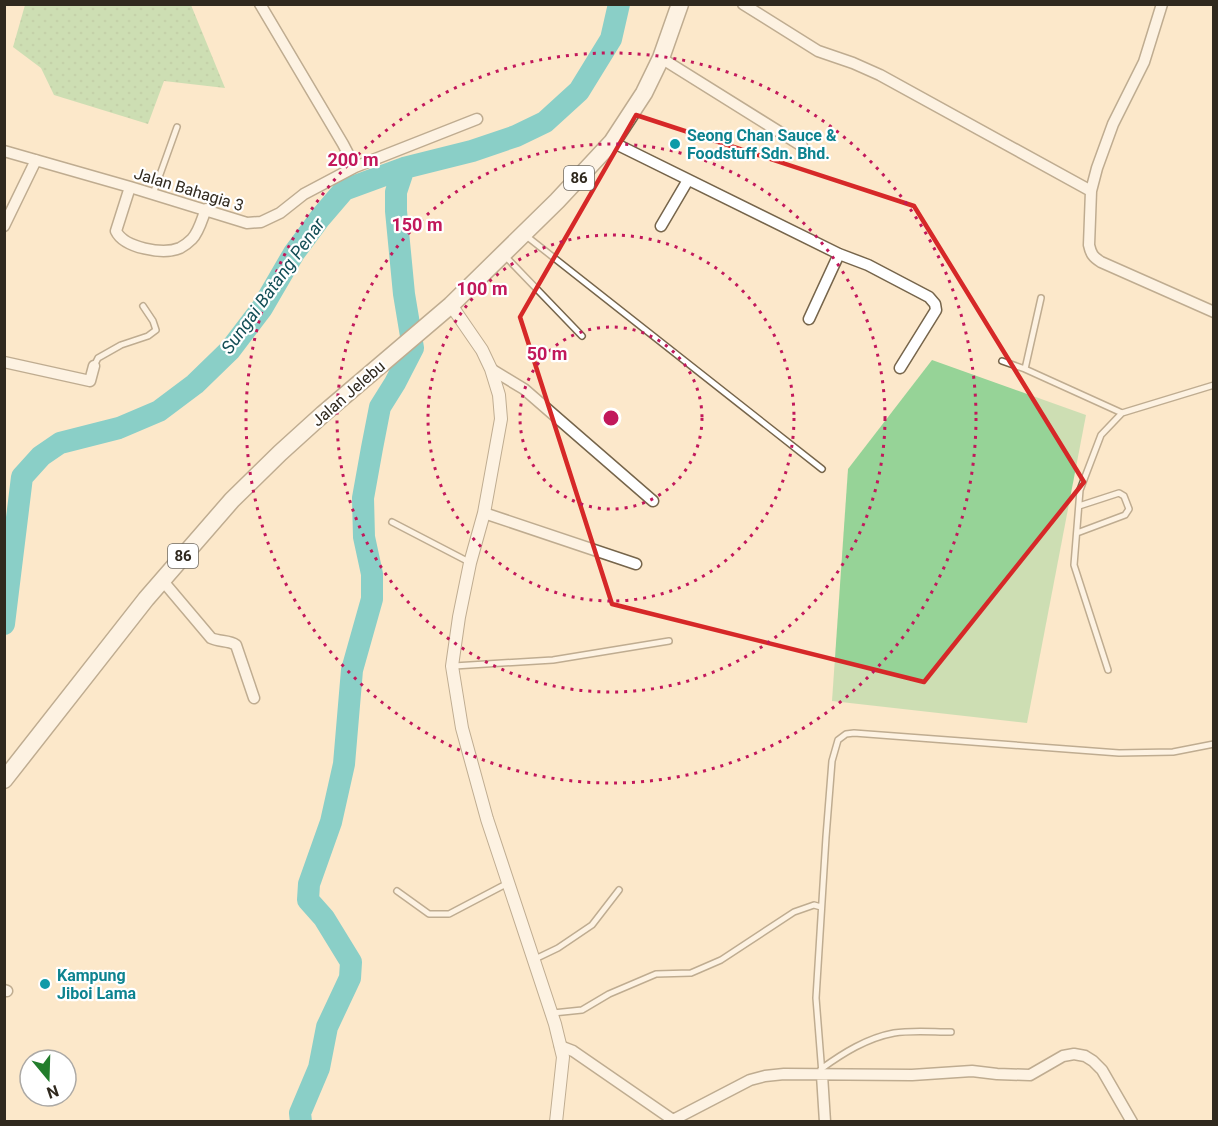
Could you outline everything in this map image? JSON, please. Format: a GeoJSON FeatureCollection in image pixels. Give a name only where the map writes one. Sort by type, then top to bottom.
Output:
{"type":"FeatureCollection","features":[{"type":"Feature","properties":{"kind":"main road","name":"Jalan Jelebu"},"geometry":{"type":"LineString","coordinates":[[4,780],[146,599],[232,500],[323,414],[451,305],[557,201],[612,141],[644,93],[661,58],[681,4]]}},
{"type":"Feature","properties":{"kind":"street"},"geometry":{"type":"LineString","coordinates":[[260,4],[355,167]]}},
{"type":"Feature","properties":{"kind":"street"},"geometry":{"type":"LineString","coordinates":[[744,4],[818,51],[880,75],[1091,191]]}},
{"type":"Feature","properties":{"kind":"street"},"geometry":{"type":"LineString","coordinates":[[1162,4],[1144,63],[1113,124],[1097,168],[1091,191],[1089,245],[1094,258],[1214,312]]}},
{"type":"Feature","properties":{"kind":"street"},"geometry":{"type":"LineString","coordinates":[[661,58],[802,146]]}},
{"type":"Feature","properties":{"kind":"street","name":"Jalan Bahagia 3"},"geometry":{"type":"LineString","coordinates":[[4,151],[247,223],[261,222],[280,213],[304,194],[355,167],[477,119]]}},
{"type":"Feature","properties":{"kind":"street"},"geometry":{"type":"LineString","coordinates":[[612,141],[929,297],[935,304],[936,310],[900,368]]}},
{"type":"Feature","properties":{"kind":"street"},"geometry":{"type":"LineString","coordinates":[[4,226],[36,160]]}},
{"type":"Feature","properties":{"kind":"street"},"geometry":{"type":"LineString","coordinates":[[661,226],[688,180]]}},
{"type":"Feature","properties":{"kind":"street"},"geometry":{"type":"LineString","coordinates":[[130,187],[116,231],[119,237],[136,246],[161,251],[181,248],[193,238],[206,210]]}},
{"type":"Feature","properties":{"kind":"street"},"geometry":{"type":"LineString","coordinates":[[809,319],[839,254]]}},
{"type":"Feature","properties":{"kind":"street"},"geometry":{"type":"LineString","coordinates":[[451,305],[482,350],[491,369],[499,396],[501,419],[484,513],[470,563],[459,617],[452,666],[462,728],[487,819],[560,1046],[562,1057],[556,1122]]}},
{"type":"Feature","properties":{"kind":"street"},"geometry":{"type":"LineString","coordinates":[[4,362],[90,381],[94,366]]}},
{"type":"Feature","properties":{"kind":"street"},"geometry":{"type":"LineString","coordinates":[[491,369],[524,389],[653,501]]}},
{"type":"Feature","properties":{"kind":"street"},"geometry":{"type":"LineString","coordinates":[[484,513],[636,564]]}},
{"type":"Feature","properties":{"kind":"street"},"geometry":{"type":"LineString","coordinates":[[162,580],[211,638],[236,645],[254,698]]}},
{"type":"Feature","properties":{"kind":"street"},"geometry":{"type":"LineString","coordinates":[[560,1046],[573,1052],[674,1121],[750,1080],[765,1076],[821,1072],[912,1075],[972,1071],[1030,1075],[1064,1056],[1074,1054],[1085,1056],[1102,1070],[1132,1122]]}},
{"type":"Feature","properties":{"kind":"street"},"geometry":{"type":"LineString","coordinates":[[821,1072],[825,1122]]}},
{"type":"Feature","properties":{"kind":"lane"},"geometry":{"type":"LineString","coordinates":[[153,194],[177,127]]}},
{"type":"Feature","properties":{"kind":"lane"},"geometry":{"type":"LineString","coordinates":[[523,234],[822,469]]}},
{"type":"Feature","properties":{"kind":"lane"},"geometry":{"type":"LineString","coordinates":[[503,254],[582,336]]}},
{"type":"Feature","properties":{"kind":"lane"},"geometry":{"type":"LineString","coordinates":[[1026,369],[1041,298]]}},
{"type":"Feature","properties":{"kind":"lane"},"geometry":{"type":"LineString","coordinates":[[94,366],[98,357],[121,345],[148,336],[156,330],[143,306]]}},
{"type":"Feature","properties":{"kind":"lane"},"geometry":{"type":"LineString","coordinates":[[1002,361],[1026,369],[1122,413]]}},
{"type":"Feature","properties":{"kind":"lane"},"geometry":{"type":"LineString","coordinates":[[1108,670],[1074,565],[1080,490],[1101,435],[1122,413],[1214,385]]}},
{"type":"Feature","properties":{"kind":"lane"},"geometry":{"type":"LineString","coordinates":[[1077,533],[1125,516],[1129,509],[1124,496],[1119,493],[1079,506]]}},
{"type":"Feature","properties":{"kind":"lane"},"geometry":{"type":"LineString","coordinates":[[392,522],[470,563]]}},
{"type":"Feature","properties":{"kind":"lane"},"geometry":{"type":"LineString","coordinates":[[452,666],[553,660],[669,641]]}},
{"type":"Feature","properties":{"kind":"lane"},"geometry":{"type":"LineString","coordinates":[[821,1072],[816,998],[832,761],[838,740],[846,734],[854,733],[1119,753],[1173,752],[1214,744]]}},
{"type":"Feature","properties":{"kind":"lane"},"geometry":{"type":"LineString","coordinates":[[397,891],[429,914],[449,914],[508,883]]}},
{"type":"Feature","properties":{"kind":"lane"},"geometry":{"type":"LineString","coordinates":[[533,960],[558,948],[592,925],[619,890]]}},
{"type":"Feature","properties":{"kind":"lane"},"geometry":{"type":"LineString","coordinates":[[551,1013],[582,1010],[609,994],[656,974],[691,973],[721,960],[794,912],[814,905],[822,907]]}},
{"type":"Feature","properties":{"kind":"lane"},"geometry":{"type":"LineString","coordinates":[[821,1072],[837,1058],[872,1039],[896,1032],[951,1032]]}},
{"type":"Feature","properties":{"kind":"highlighted area"},"geometry":{"type":"Polygon","coordinates":[[[636,115],[914,206],[1084,482],[924,682],[612,604],[520,317],[636,115]]]}},
{"type":"Feature","properties":{"kind":"green space"},"geometry":{"type":"Polygon","coordinates":[[[25,5],[191,5],[225,88],[164,81],[148,124],[54,95],[41,68],[13,47],[25,5]]]}},
{"type":"Feature","properties":{"kind":"green space"},"geometry":{"type":"Polygon","coordinates":[[[932,360],[1086,415],[1027,723],[832,701],[848,469],[932,360]]]}},
{"type":"Feature","properties":{"kind":"waterway","name":"Sungai Batang Penar"},"geometry":{"type":"LineString","coordinates":[[4,624],[22,477],[41,456],[60,443],[119,428],[159,411],[195,384],[230,350],[262,308],[294,253],[344,190],[404,168],[472,151],[516,136],[545,122],[579,91],[611,39],[619,4]]}},
{"type":"Feature","properties":{"kind":"waterway"},"geometry":{"type":"LineString","coordinates":[[301,1122],[300,1113],[319,1068],[327,1027],[350,978],[351,962],[324,918],[308,900],[309,884],[331,822],[344,764],[352,670],[372,599],[372,574],[364,537],[363,498],[372,448],[380,407],[413,348],[404,294],[396,211],[396,192],[404,168]]}},
{"type":"Feature","properties":{"kind":"place","name":"Seong Chan Sauce & Foodstuff Sdn. Bhd."},"geometry":{"type":"Point","coordinates":[675,144]}},
{"type":"Feature","properties":{"kind":"place","name":"Kampung Jiboi Lama"},"geometry":{"type":"Point","coordinates":[45,984]}}]}
